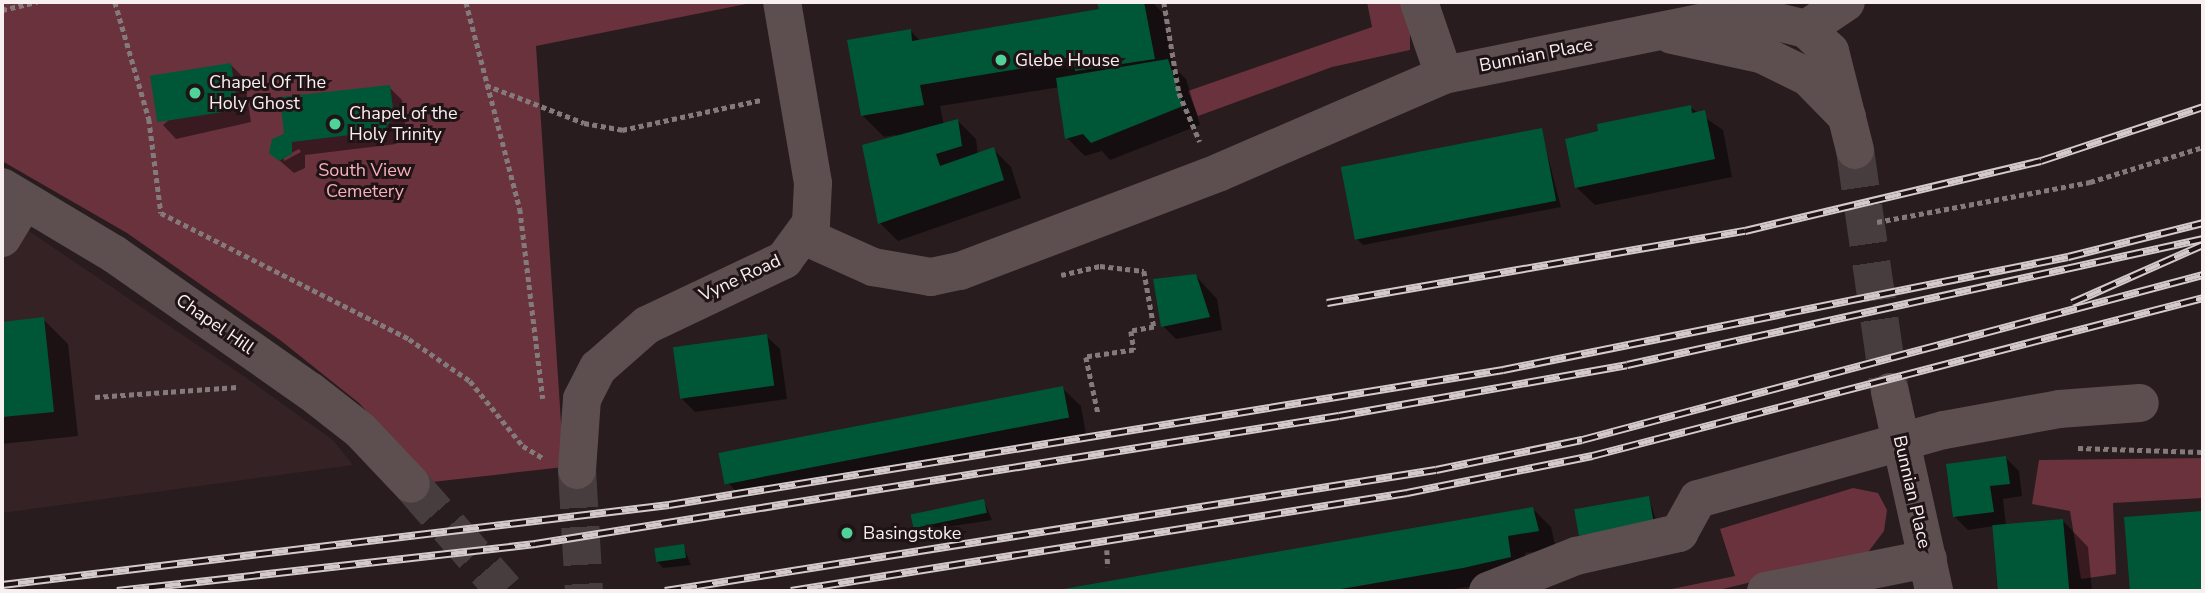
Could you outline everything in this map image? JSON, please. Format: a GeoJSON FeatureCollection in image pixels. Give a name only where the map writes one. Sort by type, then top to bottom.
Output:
{"type":"FeatureCollection","features":[{"type":"Feature","properties":{"kind":"street","name":"Vyne Road"},"geometry":{"type":"LineString","coordinates":[[563,459],[582,399],[598,368],[647,325],[784,260],[804,236],[814,211],[813,183],[782,2]]}},
{"type":"Feature","properties":{"kind":"street"},"geometry":{"type":"LineString","coordinates":[[1419,2],[1432,81]]}},
{"type":"Feature","properties":{"kind":"street"},"geometry":{"type":"LineString","coordinates":[[1806,29],[1846,2]]}},
{"type":"Feature","properties":{"kind":"street","name":"Bunnian Place"},"geometry":{"type":"LineString","coordinates":[[804,236],[873,267],[931,277],[1220,172],[1432,81],[1655,33],[1745,14],[1806,29],[1830,51],[1852,134],[1808,77],[1762,54],[1655,33]]}},
{"type":"Feature","properties":{"kind":"street"},"geometry":{"type":"LineString","coordinates":[[2,238],[13,194]]}},
{"type":"Feature","properties":{"kind":"street","name":"Chapel Hill"},"geometry":{"type":"LineString","coordinates":[[13,194],[114,254],[310,391],[360,430],[411,484]]}},
{"type":"Feature","properties":{"kind":"street","name":"Bunnian Place"},"geometry":{"type":"LineString","coordinates":[[1890,392],[1931,575]]}},
{"type":"Feature","properties":{"kind":"street"},"geometry":{"type":"LineString","coordinates":[[1488,591],[1576,556],[1679,533],[1698,499],[1876,454],[1899,441],[2059,409],[2140,403]]}},
{"type":"Feature","properties":{"kind":"street"},"geometry":{"type":"LineString","coordinates":[[1766,591],[1931,575]]}},
{"type":"Feature","properties":{"kind":"path"},"geometry":{"type":"LineString","coordinates":[[2,10],[37,2]]}},
{"type":"Feature","properties":{"kind":"path"},"geometry":{"type":"LineString","coordinates":[[116,2],[149,119],[161,213],[409,339],[470,381],[523,446],[551,463],[563,459]]}},
{"type":"Feature","properties":{"kind":"path"},"geometry":{"type":"LineString","coordinates":[[466,2],[520,209],[544,409]]}},
{"type":"Feature","properties":{"kind":"path"},"geometry":{"type":"LineString","coordinates":[[1164,2],[1186,120],[1220,172]]}},
{"type":"Feature","properties":{"kind":"path"},"geometry":{"type":"LineString","coordinates":[[486,85],[584,123],[622,130],[762,99],[764,89]]}},
{"type":"Feature","properties":{"kind":"path"},"geometry":{"type":"LineString","coordinates":[[1877,222],[2090,182],[2203,147]]}},
{"type":"Feature","properties":{"kind":"path"},"geometry":{"type":"LineString","coordinates":[[1098,413],[1086,357],[1134,350],[1130,331],[1154,327],[1147,287]]}},
{"type":"Feature","properties":{"kind":"path"},"geometry":{"type":"LineString","coordinates":[[94,397],[239,387]]}},
{"type":"Feature","properties":{"kind":"path"},"geometry":{"type":"LineString","coordinates":[[1107,550],[1108,567]]}},
{"type":"Feature","properties":{"kind":"shaded area"},"geometry":{"type":"Polygon","coordinates":[[[2,213],[248,379],[334,441],[353,465],[2,513],[2,213]]]}},
{"type":"Feature","properties":{"kind":"green space","name":"South View Cemetery"},"geometry":{"type":"Polygon","coordinates":[[[2,2],[751,3],[536,46],[564,467],[432,482],[359,403],[280,340],[127,233],[2,161],[2,2]]]}},
{"type":"Feature","properties":{"kind":"green space"},"geometry":{"type":"Polygon","coordinates":[[[1367,2],[1410,2],[1410,50],[1332,67],[1198,116],[1188,91],[1372,27],[1367,2]]]}},
{"type":"Feature","properties":{"kind":"green space"},"geometry":{"type":"Polygon","coordinates":[[[2203,458],[2203,498],[2113,503],[2116,574],[2081,579],[2070,511],[2032,504],[2039,460],[2203,458]]]}},
{"type":"Feature","properties":{"kind":"green space"},"geometry":{"type":"Polygon","coordinates":[[[1853,488],[1878,493],[1887,510],[1884,531],[1866,555],[1714,591],[1662,591],[1735,576],[1720,529],[1853,488]]]}},
{"type":"Feature","properties":{"kind":"building","name":"Glebe House"},"geometry":{"type":"Polygon","coordinates":[[[1097,2],[1144,2],[1155,59],[1075,71],[1074,60],[920,85],[924,105],[861,116],[847,40],[911,29],[912,41],[1099,9],[1097,2]]]}},
{"type":"Feature","properties":{"kind":"building"},"geometry":{"type":"Polygon","coordinates":[[[1168,59],[1183,106],[1091,143],[1083,134],[1065,139],[1056,78],[1168,59]]]}},
{"type":"Feature","properties":{"kind":"building","name":"Chapel Of The Holy Ghost"},"geometry":{"type":"Polygon","coordinates":[[[231,63],[238,109],[157,122],[150,76],[231,63]]]}},
{"type":"Feature","properties":{"kind":"building","name":"Chapel of the Holy Trinity"},"geometry":{"type":"Polygon","coordinates":[[[390,85],[394,117],[383,131],[292,142],[292,154],[279,161],[269,153],[272,139],[284,134],[280,97],[390,85]]]}},
{"type":"Feature","properties":{"kind":"building"},"geometry":{"type":"Polygon","coordinates":[[[1691,105],[1692,113],[1705,110],[1715,159],[1575,188],[1565,139],[1598,131],[1597,124],[1691,105]]]}},
{"type":"Feature","properties":{"kind":"building"},"geometry":{"type":"Polygon","coordinates":[[[958,119],[962,146],[936,154],[940,166],[994,147],[1004,180],[878,224],[862,145],[958,119]]]}},
{"type":"Feature","properties":{"kind":"building"},"geometry":{"type":"Polygon","coordinates":[[[1542,128],[1556,201],[1355,240],[1341,167],[1542,128]]]}},
{"type":"Feature","properties":{"kind":"building"},"geometry":{"type":"Polygon","coordinates":[[[1196,274],[1210,317],[1161,327],[1153,279],[1196,274]]]}},
{"type":"Feature","properties":{"kind":"building"},"geometry":{"type":"Polygon","coordinates":[[[44,317],[54,412],[2,417],[2,322],[44,317]]]}},
{"type":"Feature","properties":{"kind":"building"},"geometry":{"type":"Polygon","coordinates":[[[767,334],[774,385],[680,399],[673,347],[767,334]]]}},
{"type":"Feature","properties":{"kind":"building"},"geometry":{"type":"Polygon","coordinates":[[[1063,386],[1069,417],[725,484],[718,453],[1063,386]]]}},
{"type":"Feature","properties":{"kind":"building"},"geometry":{"type":"Polygon","coordinates":[[[2006,456],[2010,484],[1990,486],[1994,512],[1953,517],[1946,464],[2006,456]]]}},
{"type":"Feature","properties":{"kind":"building"},"geometry":{"type":"Polygon","coordinates":[[[1649,496],[1654,523],[1579,536],[1574,509],[1649,496]]]}},
{"type":"Feature","properties":{"kind":"building"},"geometry":{"type":"Polygon","coordinates":[[[984,499],[987,513],[914,528],[911,515],[984,499]]]}},
{"type":"Feature","properties":{"kind":"building"},"geometry":{"type":"Polygon","coordinates":[[[1533,507],[1539,531],[1508,536],[1511,557],[1463,568],[1341,589],[1052,591],[1533,507]]]}},
{"type":"Feature","properties":{"kind":"building"},"geometry":{"type":"Polygon","coordinates":[[[2203,511],[2203,591],[2130,591],[2124,517],[2203,511]]]}},
{"type":"Feature","properties":{"kind":"building"},"geometry":{"type":"Polygon","coordinates":[[[2063,519],[2069,591],[1998,591],[1992,525],[2063,519]]]}},
{"type":"Feature","properties":{"kind":"building"},"geometry":{"type":"Polygon","coordinates":[[[684,544],[686,558],[656,562],[654,548],[684,544]]]}},
{"type":"Feature","properties":{"kind":"tunnel"},"geometry":{"type":"LineString","coordinates":[[1855,150],[1890,392]]}},
{"type":"Feature","properties":{"kind":"tunnel"},"geometry":{"type":"LineString","coordinates":[[577,470],[584,591]]}},
{"type":"Feature","properties":{"kind":"tunnel"},"geometry":{"type":"LineString","coordinates":[[411,484],[505,591]]}},
{"type":"Feature","properties":{"kind":"railway"},"geometry":{"type":"LineString","coordinates":[[1327,303],[1745,231],[2041,161],[2203,107]]}},
{"type":"Feature","properties":{"kind":"railway"},"geometry":{"type":"LineString","coordinates":[[2,585],[669,505],[1503,370],[2068,257],[2203,223]]}},
{"type":"Feature","properties":{"kind":"railway"},"geometry":{"type":"LineString","coordinates":[[117,591],[535,544],[1339,416],[1627,365],[2203,239]]}},
{"type":"Feature","properties":{"kind":"railway"},"geometry":{"type":"LineString","coordinates":[[2072,303],[2203,245]]}},
{"type":"Feature","properties":{"kind":"railway"},"geometry":{"type":"LineString","coordinates":[[665,591],[1436,470],[1582,440],[2203,275]]}},
{"type":"Feature","properties":{"kind":"railway"},"geometry":{"type":"LineString","coordinates":[[791,591],[1407,493],[1592,456],[2203,298]]}},
{"type":"Feature","properties":{"kind":"place","name":"Glebe House"},"geometry":{"type":"Point","coordinates":[1001,60]}},
{"type":"Feature","properties":{"kind":"place","name":"Chapel Of The Holy Ghost"},"geometry":{"type":"Point","coordinates":[195,93]}},
{"type":"Feature","properties":{"kind":"place","name":"Chapel of the Holy Trinity"},"geometry":{"type":"Point","coordinates":[335,124]}},
{"type":"Feature","properties":{"kind":"place","name":"Basingstoke"},"geometry":{"type":"Point","coordinates":[847,533]}}]}
